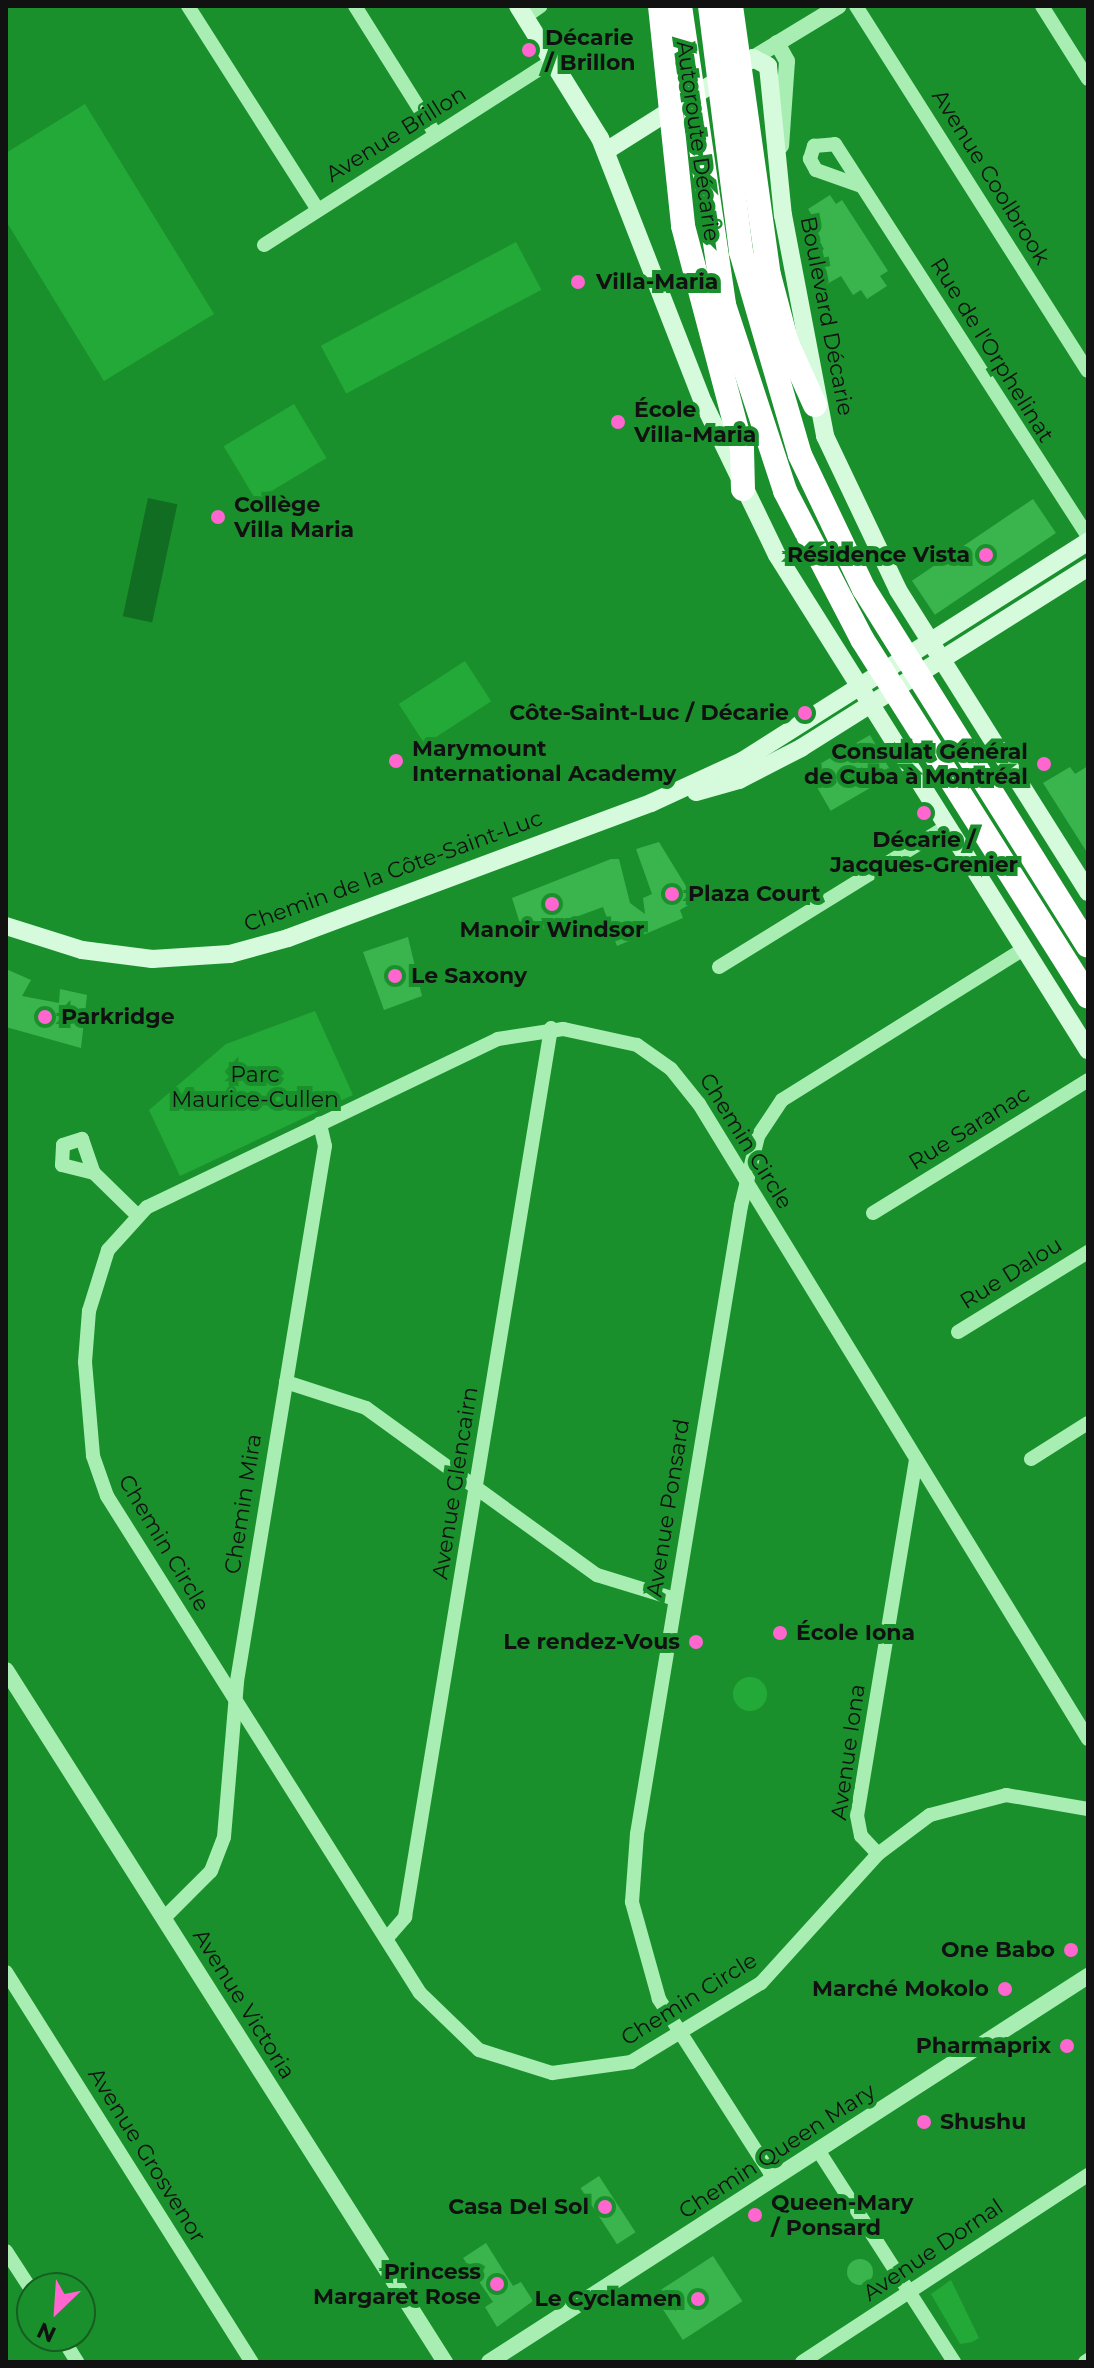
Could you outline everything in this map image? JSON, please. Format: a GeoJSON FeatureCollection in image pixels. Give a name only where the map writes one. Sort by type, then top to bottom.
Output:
{"type":"FeatureCollection","features":[{"type":"Feature","properties":{"kind":"highway"},"geometry":{"type":"LineString","coordinates":[[660,6],[683,226],[742,449],[743,489]]}},
{"type":"Feature","properties":{"kind":"highway","name":"Autoroute Décarie"},"geometry":{"type":"LineString","coordinates":[[680,6],[721,290],[785,491],[862,639],[1088,997]]}},
{"type":"Feature","properties":{"kind":"highway","name":"Autoroute Décarie"},"geometry":{"type":"LineString","coordinates":[[710,6],[749,292],[800,455],[864,589],[1088,946]]}},
{"type":"Feature","properties":{"kind":"highway"},"geometry":{"type":"LineString","coordinates":[[731,6],[769,275],[787,343],[815,405]]}},
{"type":"Feature","properties":{"kind":"main road"},"geometry":{"type":"LineString","coordinates":[[522,11],[606,151],[743,489],[947,826],[1088,1050]]}},
{"type":"Feature","properties":{"kind":"main road"},"geometry":{"type":"LineString","coordinates":[[606,151],[753,58]]}},
{"type":"Feature","properties":{"kind":"main road","name":"Boulevard Décarie"},"geometry":{"type":"LineString","coordinates":[[753,58],[773,76],[780,158],[815,405],[868,534],[925,646],[1088,892]]}},
{"type":"Feature","properties":{"kind":"main road","name":"Chemin de la Côte-Saint-Luc"},"geometry":{"type":"LineString","coordinates":[[651,803],[761,751],[1088,539]]}},
{"type":"Feature","properties":{"kind":"main road","name":"Chemin de la Côte-Saint-Luc"},"geometry":{"type":"LineString","coordinates":[[6,926],[115,956],[230,954],[651,803],[739,780],[937,664],[1088,567]]}},
{"type":"Feature","properties":{"kind":"street"},"geometry":{"type":"LineString","coordinates":[[188,6],[318,210]]}},
{"type":"Feature","properties":{"kind":"street"},"geometry":{"type":"LineString","coordinates":[[355,6],[436,135]]}},
{"type":"Feature","properties":{"kind":"street"},"geometry":{"type":"LineString","coordinates":[[522,11],[541,6]]}},
{"type":"Feature","properties":{"kind":"street"},"geometry":{"type":"LineString","coordinates":[[753,58],[839,6]]}},
{"type":"Feature","properties":{"kind":"street","name":"Avenue Coolbrook"},"geometry":{"type":"LineString","coordinates":[[856,6],[1088,371]]}},
{"type":"Feature","properties":{"kind":"street"},"geometry":{"type":"LineString","coordinates":[[1042,6],[1088,79]]}},
{"type":"Feature","properties":{"kind":"street","name":"Boulevard Décarie"},"geometry":{"type":"LineString","coordinates":[[777,43],[787,66],[780,158]]}},
{"type":"Feature","properties":{"kind":"street","name":"Avenue Brillon"},"geometry":{"type":"LineString","coordinates":[[264,245],[552,61]]}},
{"type":"Feature","properties":{"kind":"street","name":"Rue de l'Orphelinat"},"geometry":{"type":"LineString","coordinates":[[861,186],[1088,539]]}},
{"type":"Feature","properties":{"kind":"street"},"geometry":{"type":"LineString","coordinates":[[719,967],[947,826]]}},
{"type":"Feature","properties":{"kind":"street","name":"Avenue Ponsard"},"geometry":{"type":"LineString","coordinates":[[774,2179],[680,2035],[648,1975],[632,1889],[675,1599],[746,1182],[760,1130],[787,1096],[1024,949]]}},
{"type":"Feature","properties":{"kind":"street","name":"Chemin Circle"},"geometry":{"type":"LineString","coordinates":[[1088,1739],[690,1090],[660,1060],[612,1036],[551,1028],[498,1039],[136,1214],[103,1260],[89,1311],[85,1362],[93,1456],[112,1507],[387,1938],[445,2023],[515,2066],[603,2071],[680,2035],[770,1976],[878,1854],[930,1815],[981,1799],[1035,1796],[1088,1809]]}},
{"type":"Feature","properties":{"kind":"street","name":"Avenue Glencairn"},"geometry":{"type":"LineString","coordinates":[[387,1938],[405,1917],[551,1028]]}},
{"type":"Feature","properties":{"kind":"street","name":"Rue Saranac"},"geometry":{"type":"LineString","coordinates":[[873,1213],[1088,1080]]}},
{"type":"Feature","properties":{"kind":"street","name":"Chemin Mira"},"geometry":{"type":"LineString","coordinates":[[164,1918],[186,1904],[221,1854],[236,1701],[325,1146],[320,1124]]}},
{"type":"Feature","properties":{"kind":"street"},"geometry":{"type":"LineString","coordinates":[[94,1173],[136,1214]]}},
{"type":"Feature","properties":{"kind":"street","name":"Rue Dalou"},"geometry":{"type":"LineString","coordinates":[[958,1332],[1088,1252]]}},
{"type":"Feature","properties":{"kind":"street"},"geometry":{"type":"LineString","coordinates":[[286,1382],[358,1403],[597,1575],[675,1599]]}},
{"type":"Feature","properties":{"kind":"street"},"geometry":{"type":"LineString","coordinates":[[1031,1459],[1088,1423]]}},
{"type":"Feature","properties":{"kind":"street","name":"Avenue Iona"},"geometry":{"type":"LineString","coordinates":[[878,1854],[861,1836],[857,1816],[916,1459]]}},
{"type":"Feature","properties":{"kind":"street","name":"Avenue Victoria"},"geometry":{"type":"LineString","coordinates":[[6,1670],[445,2362]]}},
{"type":"Feature","properties":{"kind":"street","name":"Avenue Grosvenor"},"geometry":{"type":"LineString","coordinates":[[6,1972],[252,2362]]}},
{"type":"Feature","properties":{"kind":"street","name":"Chemin Queen Mary"},"geometry":{"type":"LineString","coordinates":[[489,2362],[1088,1976]]}},
{"type":"Feature","properties":{"kind":"street"},"geometry":{"type":"LineString","coordinates":[[818,2150],[954,2362]]}},
{"type":"Feature","properties":{"kind":"street","name":"Avenue Dornal"},"geometry":{"type":"LineString","coordinates":[[802,2362],[1088,2175]]}},
{"type":"Feature","properties":{"kind":"street"},"geometry":{"type":"LineString","coordinates":[[7,2255],[19,2272]]}},
{"type":"Feature","properties":{"kind":"green space"},"geometry":{"type":"Polygon","coordinates":[[[85,104],[214,314],[104,381],[6,221],[6,153],[85,104]]]}},
{"type":"Feature","properties":{"kind":"green space"},"geometry":{"type":"Polygon","coordinates":[[[516,242],[541,290],[346,393],[321,346],[516,242]]]}},
{"type":"Feature","properties":{"kind":"green space"},"geometry":{"type":"Polygon","coordinates":[[[294,404],[326,458],[256,500],[224,446],[294,404]]]}},
{"type":"Feature","properties":{"kind":"green space"},"geometry":{"type":"Polygon","coordinates":[[[465,661],[491,701],[425,744],[399,704],[465,661]]]}},
{"type":"Feature","properties":{"kind":"green space","name":"Parc Maurice-Cullen"},"geometry":{"type":"Polygon","coordinates":[[[315,1011],[353,1095],[180,1176],[149,1110],[226,1044],[315,1011]]]}},
{"type":"Feature","properties":{"kind":"green space"},"geometry":{"type":"Polygon","coordinates":[[[750,1677],[762,1682],[767,1694],[762,1706],[750,1711],[738,1706],[733,1694],[738,1682],[750,1677]]]}},
{"type":"Feature","properties":{"kind":"green space"},"geometry":{"type":"Polygon","coordinates":[[[951,2280],[979,2338],[972,2342],[960,2344],[931,2294],[951,2280]]]}},
{"type":"Feature","properties":{"kind":"shaded area"},"geometry":{"type":"Polygon","coordinates":[[[148,498],[177,504],[152,623],[123,616],[148,498]]]}},
{"type":"Feature","properties":{"kind":"building"},"geometry":{"type":"Polygon","coordinates":[[[830,195],[836,204],[842,200],[888,271],[880,276],[887,286],[867,299],[861,290],[853,295],[841,276],[827,284],[810,258],[824,249],[807,223],[814,219],[808,209],[830,195]]]}},
{"type":"Feature","properties":{"kind":"building","name":"Résidence Vista"},"geometry":{"type":"Polygon","coordinates":[[[1033,499],[1056,533],[935,615],[912,581],[1033,499]]]}},
{"type":"Feature","properties":{"kind":"building"},"geometry":{"type":"Polygon","coordinates":[[[870,735],[893,775],[831,811],[808,771],[870,735]]]}},
{"type":"Feature","properties":{"kind":"building"},"geometry":{"type":"Polygon","coordinates":[[[1088,766],[1088,854],[1043,783],[1070,767],[1075,774],[1088,766]]]}},
{"type":"Feature","properties":{"kind":"building"},"geometry":{"type":"Polygon","coordinates":[[[659,842],[695,901],[680,910],[683,918],[617,946],[603,907],[524,936],[512,898],[611,859],[619,859],[630,903],[645,914],[643,898],[652,894],[636,849],[659,842]]]}},
{"type":"Feature","properties":{"kind":"building","name":"Le Saxony"},"geometry":{"type":"Polygon","coordinates":[[[408,937],[422,996],[384,1010],[363,952],[408,937]]]}},
{"type":"Feature","properties":{"kind":"building","name":"Parkridge"},"geometry":{"type":"Polygon","coordinates":[[[6,969],[31,980],[22,996],[59,1003],[60,989],[87,995],[81,1048],[6,1027],[6,969]]]}},
{"type":"Feature","properties":{"kind":"building","name":"Casa Del Sol"},"geometry":{"type":"Polygon","coordinates":[[[599,2176],[635,2232],[617,2244],[581,2188],[599,2176]]]}},
{"type":"Feature","properties":{"kind":"building","name":"Princess Margaret Rose"},"geometry":{"type":"Polygon","coordinates":[[[486,2243],[513,2286],[521,2282],[533,2301],[497,2327],[485,2307],[493,2302],[463,2258],[486,2243]]]}},
{"type":"Feature","properties":{"kind":"building","name":"Le Cyclamen"},"geometry":{"type":"Polygon","coordinates":[[[713,2256],[742,2301],[683,2340],[653,2295],[713,2256]]]}},
{"type":"Feature","properties":{"kind":"building"},"geometry":{"type":"Polygon","coordinates":[[[860,2259],[869,2263],[873,2272],[869,2281],[860,2285],[851,2281],[847,2272],[851,2263],[860,2259]]]}},
{"type":"Feature","properties":{"kind":"place","name":"Décarie / Brillon"},"geometry":{"type":"Point","coordinates":[529,50]}},
{"type":"Feature","properties":{"kind":"place","name":"Villa-Maria"},"geometry":{"type":"Point","coordinates":[578,282]}},
{"type":"Feature","properties":{"kind":"place","name":"École Villa-Maria"},"geometry":{"type":"Point","coordinates":[618,422]}},
{"type":"Feature","properties":{"kind":"place","name":"Collège Villa Maria"},"geometry":{"type":"Point","coordinates":[218,517]}},
{"type":"Feature","properties":{"kind":"place","name":"Résidence Vista"},"geometry":{"type":"Point","coordinates":[986,555]}},
{"type":"Feature","properties":{"kind":"place","name":"Côte-Saint-Luc / Décarie"},"geometry":{"type":"Point","coordinates":[805,713]}},
{"type":"Feature","properties":{"kind":"place","name":"Marymount International Academy"},"geometry":{"type":"Point","coordinates":[396,761]}},
{"type":"Feature","properties":{"kind":"place","name":"Consulat Général de Cuba à Montréal"},"geometry":{"type":"Point","coordinates":[1044,764]}},
{"type":"Feature","properties":{"kind":"place","name":"Décarie / Jacques-Grenier"},"geometry":{"type":"Point","coordinates":[924,813]}},
{"type":"Feature","properties":{"kind":"place","name":"Plaza Court"},"geometry":{"type":"Point","coordinates":[672,894]}},
{"type":"Feature","properties":{"kind":"place","name":"Manoir Windsor"},"geometry":{"type":"Point","coordinates":[552,904]}},
{"type":"Feature","properties":{"kind":"place","name":"Le Saxony"},"geometry":{"type":"Point","coordinates":[395,976]}},
{"type":"Feature","properties":{"kind":"place","name":"Parkridge"},"geometry":{"type":"Point","coordinates":[45,1017]}},
{"type":"Feature","properties":{"kind":"place","name":"École Iona"},"geometry":{"type":"Point","coordinates":[780,1633]}},
{"type":"Feature","properties":{"kind":"place","name":"Le rendez-Vous"},"geometry":{"type":"Point","coordinates":[696,1642]}},
{"type":"Feature","properties":{"kind":"place","name":"One Babo"},"geometry":{"type":"Point","coordinates":[1071,1950]}},
{"type":"Feature","properties":{"kind":"place","name":"Marché Mokolo"},"geometry":{"type":"Point","coordinates":[1005,1989]}},
{"type":"Feature","properties":{"kind":"place","name":"Pharmaprix"},"geometry":{"type":"Point","coordinates":[1067,2046]}},
{"type":"Feature","properties":{"kind":"place","name":"Shushu"},"geometry":{"type":"Point","coordinates":[924,2122]}},
{"type":"Feature","properties":{"kind":"place","name":"Casa Del Sol"},"geometry":{"type":"Point","coordinates":[605,2207]}},
{"type":"Feature","properties":{"kind":"place","name":"Queen-Mary / Ponsard"},"geometry":{"type":"Point","coordinates":[755,2215]}},
{"type":"Feature","properties":{"kind":"place","name":"Princess Margaret Rose"},"geometry":{"type":"Point","coordinates":[497,2284]}},
{"type":"Feature","properties":{"kind":"place","name":"Le Cyclamen"},"geometry":{"type":"Point","coordinates":[698,2299]}}]}
